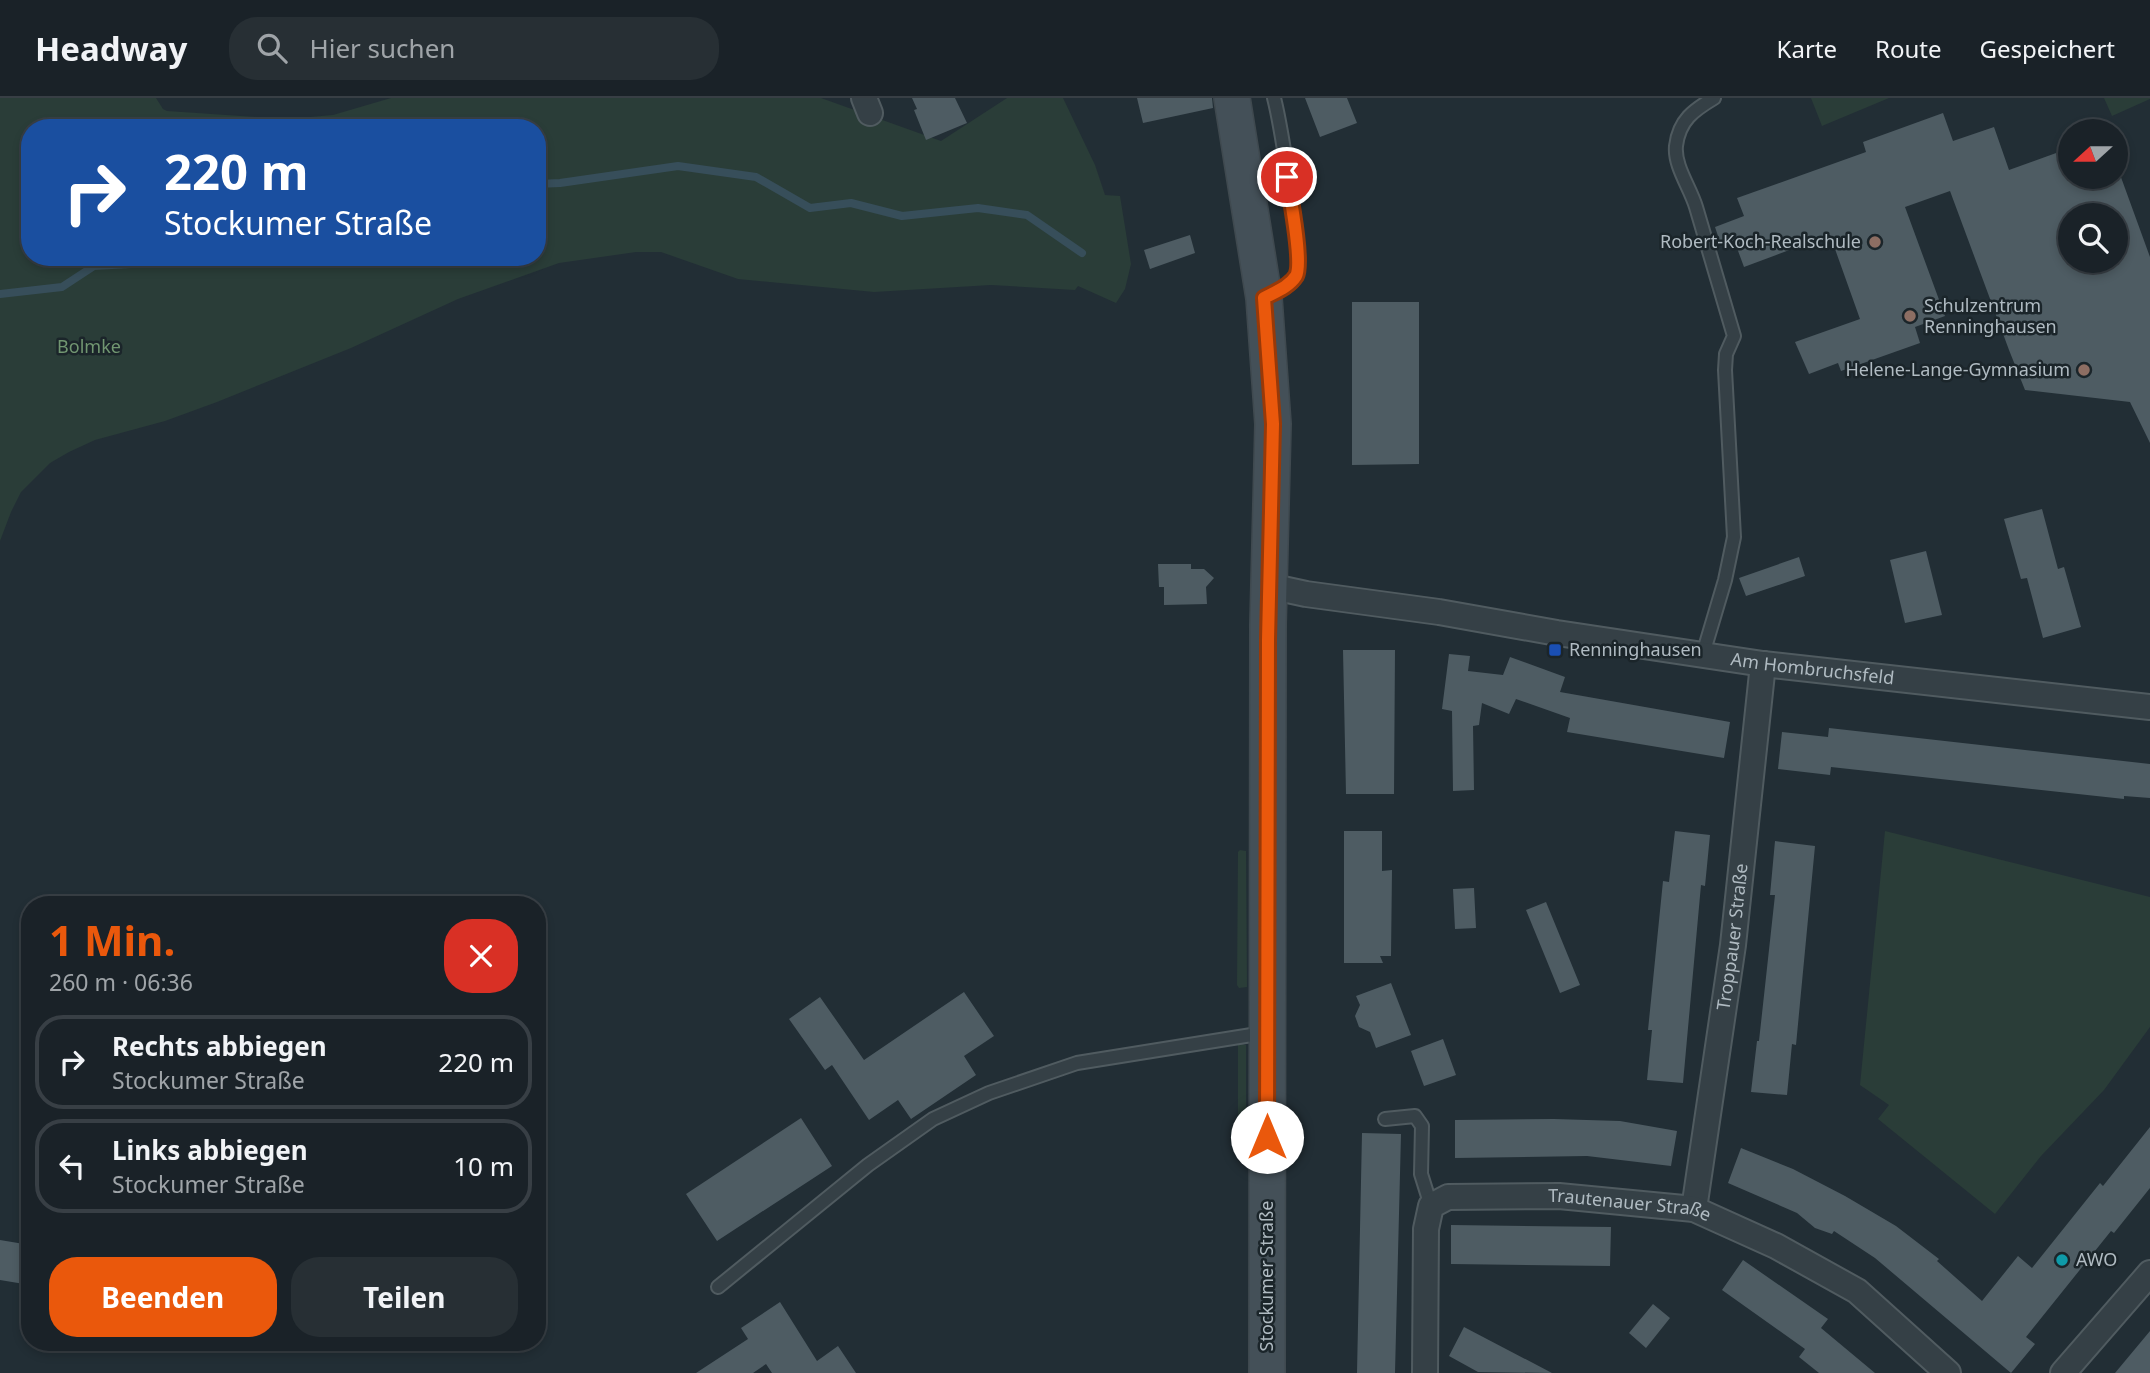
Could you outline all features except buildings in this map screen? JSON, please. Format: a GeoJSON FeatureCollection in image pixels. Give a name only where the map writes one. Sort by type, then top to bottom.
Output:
{"type":"FeatureCollection","features":[{"type":"Feature","properties":{"kind":"main road","name":"Stockumer Straße"},"geometry":{"type":"LineString","coordinates":[[1232,98],[1264,298],[1273,424],[1269,586],[1267,1373]]}},
{"type":"Feature","properties":{"kind":"street","name":"Am Hombruchsfeld"},"geometry":{"type":"LineString","coordinates":[[1269,586],[1306,594],[1439,612],[1763,664],[2150,708]]}},
{"type":"Feature","properties":{"kind":"street","name":"Troppauer Straße"},"geometry":{"type":"LineString","coordinates":[[1694,1209],[1733,946],[1763,664]]}},
{"type":"Feature","properties":{"kind":"street","name":"Trautenauer Straße"},"geometry":{"type":"LineString","coordinates":[[1432,1206],[1447,1197],[1559,1196],[1694,1209],[1776,1246],[1857,1291],[1948,1373]]}},
{"type":"Feature","properties":{"kind":"street"},"geometry":{"type":"LineString","coordinates":[[1425,1373],[1426,1228],[1432,1206]]}},
{"type":"Feature","properties":{"kind":"street"},"geometry":{"type":"LineString","coordinates":[[2063,1373],[2150,1273]]}},
{"type":"Feature","properties":{"kind":"lane"},"geometry":{"type":"LineString","coordinates":[[1264,298],[1290,284],[1298,273],[1296,238],[1274,98]]}},
{"type":"Feature","properties":{"kind":"lane"},"geometry":{"type":"LineString","coordinates":[[1703,654],[1725,580],[1734,537],[1725,370],[1726,354],[1734,336],[1676,148],[1681,127],[1694,109],[1714,98]]}},
{"type":"Feature","properties":{"kind":"lane"},"geometry":{"type":"LineString","coordinates":[[718,1287],[868,1165],[933,1119],[989,1093],[1077,1063],[1268,1032]]}},
{"type":"Feature","properties":{"kind":"lane"},"geometry":{"type":"LineString","coordinates":[[1385,1118],[1415,1116],[1422,1126],[1421,1174],[1432,1206]]}},
{"type":"Feature","properties":{"kind":"green space","name":"Bolmke"},"geometry":{"type":"Polygon","coordinates":[[[0,98],[156,98],[167,111],[287,119],[333,115],[391,98],[821,98],[941,141],[1007,98],[1063,98],[1095,165],[1105,195],[1120,196],[1131,264],[1125,289],[1116,303],[1078,286],[1075,290],[991,285],[874,292],[738,279],[661,252],[636,252],[559,263],[458,299],[351,348],[217,402],[165,421],[95,440],[50,463],[21,492],[0,541],[0,98]]]}},
{"type":"Feature","properties":{"kind":"green space"},"geometry":{"type":"Polygon","coordinates":[[[1811,98],[1889,98],[1822,126],[1811,98]]]}},
{"type":"Feature","properties":{"kind":"green space"},"geometry":{"type":"Polygon","coordinates":[[[2104,98],[2150,98],[2150,99],[2112,116],[2104,98]]]}},
{"type":"Feature","properties":{"kind":"green space"},"geometry":{"type":"Polygon","coordinates":[[[1885,831],[2150,897],[2150,1027],[2104,1090],[2041,1156],[1995,1214],[1878,1119],[1889,1105],[1860,1085],[1885,831]]]}},
{"type":"Feature","properties":{"kind":"green space"},"geometry":{"type":"Polygon","coordinates":[[[1240,850],[1246,851],[1247,987],[1239,988],[1237,985],[1240,850]]]}},
{"type":"Feature","properties":{"kind":"green space"},"geometry":{"type":"Polygon","coordinates":[[[1238,1043],[1246,1045],[1246,1117],[1242,1120],[1238,1118],[1238,1043]]]}},
{"type":"Feature","properties":{"kind":"waterway"},"geometry":{"type":"LineString","coordinates":[[546,184],[678,166],[756,177],[810,208],[851,203],[902,216],[978,208],[1027,215],[1082,253]]}},
{"type":"Feature","properties":{"kind":"waterway"},"geometry":{"type":"LineString","coordinates":[[0,294],[62,287],[94,266]]}},
{"type":"Feature","properties":{"kind":"place","name":"Robert-Koch-Realschule"},"geometry":{"type":"Point","coordinates":[1875,242]}},
{"type":"Feature","properties":{"kind":"place","name":"Schulzentrum Renninghausen"},"geometry":{"type":"Point","coordinates":[1910,316]}},
{"type":"Feature","properties":{"kind":"place","name":"Helene-Lange-Gymnasium"},"geometry":{"type":"Point","coordinates":[2084,370]}},
{"type":"Feature","properties":{"kind":"place","name":"Renninghausen"},"geometry":{"type":"Point","coordinates":[1555,650]}},
{"type":"Feature","properties":{"kind":"place","name":"AWO"},"geometry":{"type":"Point","coordinates":[2062,1260]}},
{"type":"Feature","properties":{"kind":"route"},"geometry":{"type":"LineString","coordinates":[[1267,1137],[1268,640],[1273,424],[1264,298],[1290,284],[1298,273],[1287,177]]}}]}
